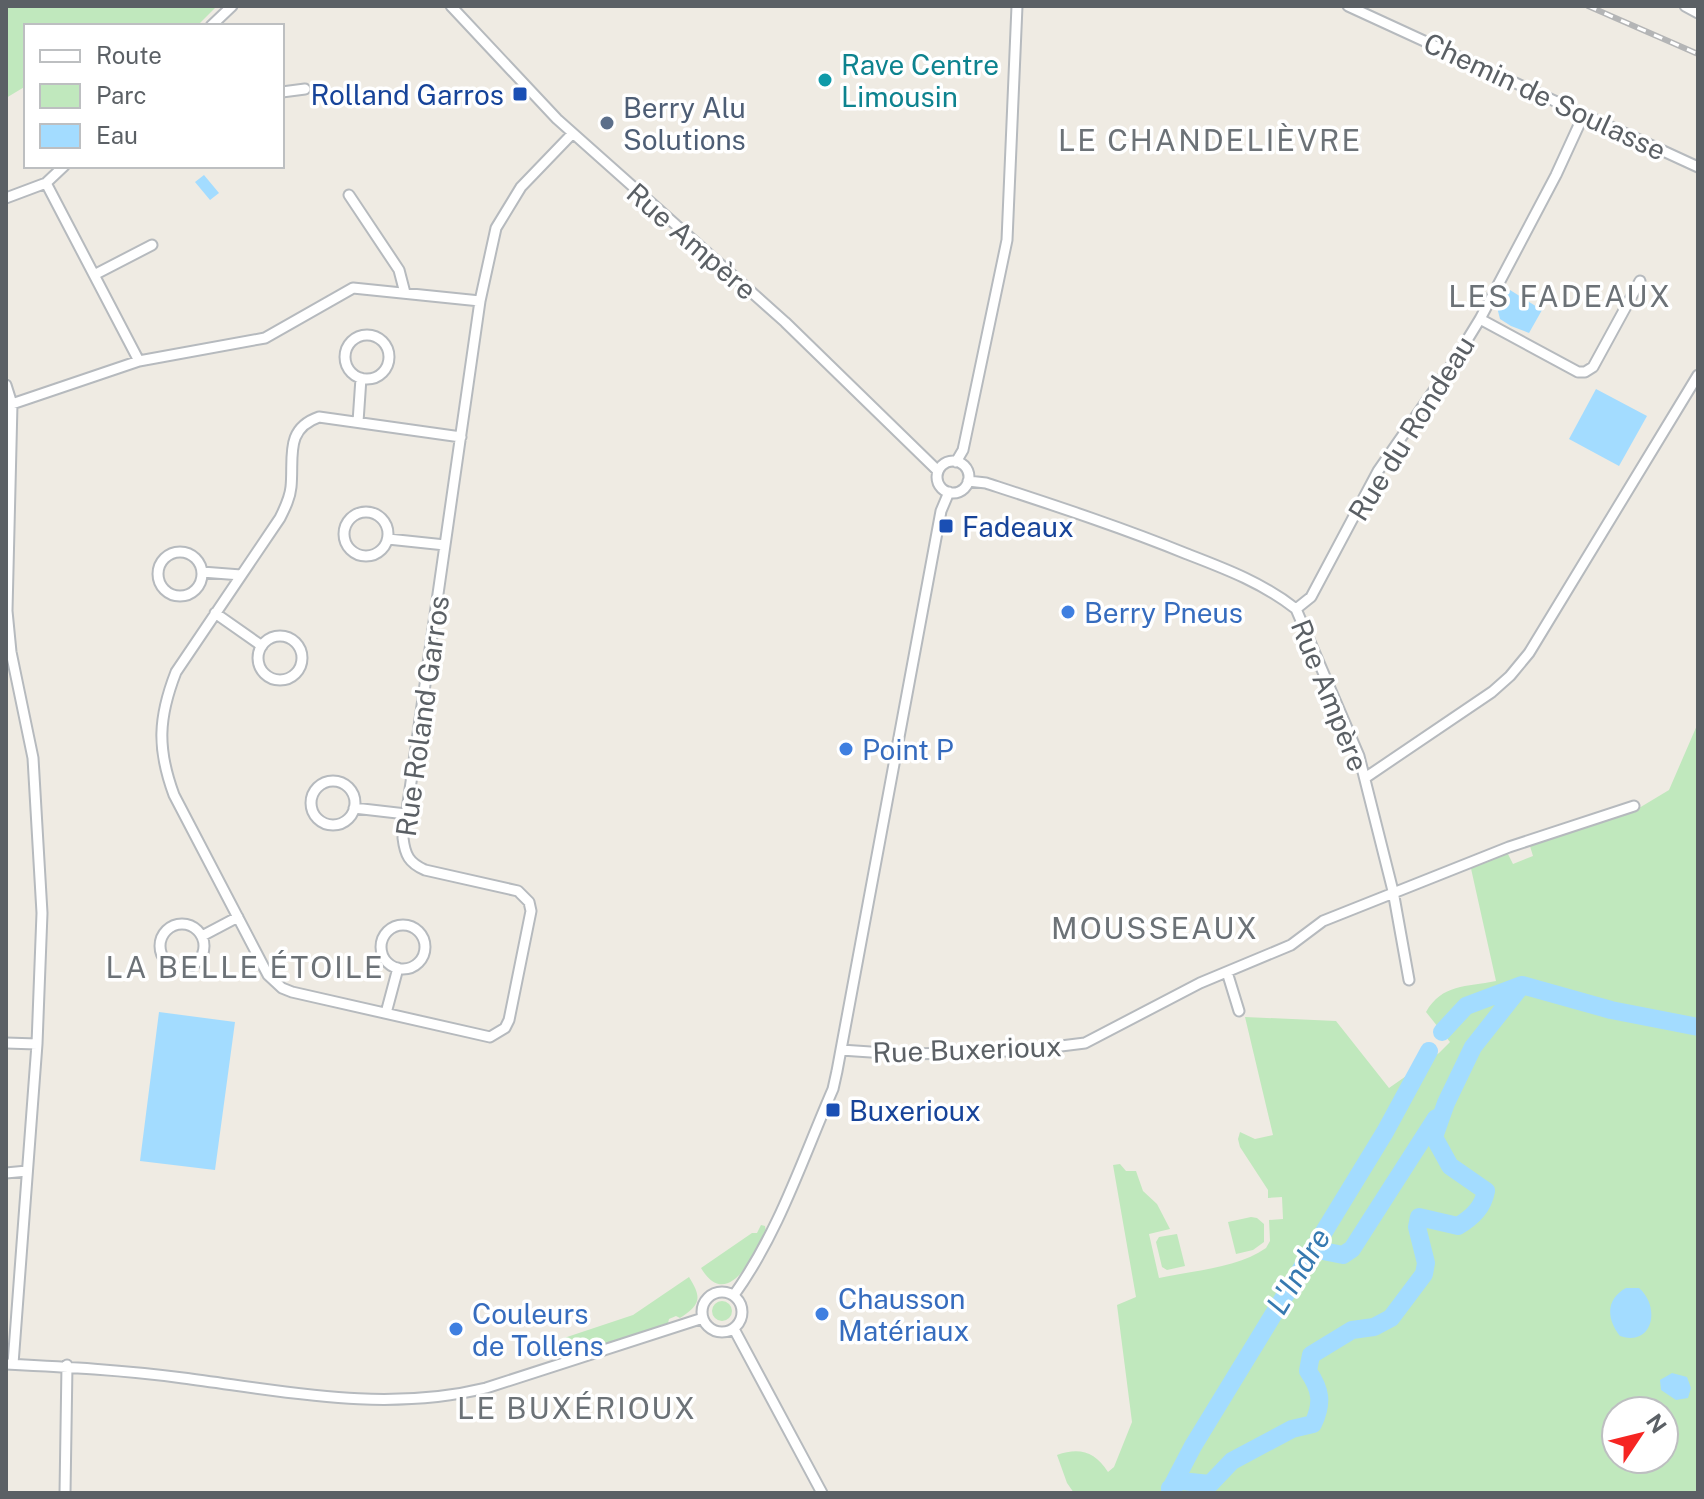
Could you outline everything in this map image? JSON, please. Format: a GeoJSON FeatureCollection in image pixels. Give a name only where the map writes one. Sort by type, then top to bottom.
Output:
{"type":"FeatureCollection","features":[{"type":"Feature","properties":{"kind":"street"},"geometry":{"type":"LineString","coordinates":[[213,24],[232,6]]}},
{"type":"Feature","properties":{"kind":"street","name":"Rue Ampère"},"geometry":{"type":"LineString","coordinates":[[451,6],[572,134],[785,322],[938,471]]}},
{"type":"Feature","properties":{"kind":"street"},"geometry":{"type":"LineString","coordinates":[[956,462],[963,450],[1007,240],[1017,6]]}},
{"type":"Feature","properties":{"kind":"street","name":"Chemin de Soulasse"},"geometry":{"type":"LineString","coordinates":[[1348,6],[1698,167]]}},
{"type":"Feature","properties":{"kind":"street"},"geometry":{"type":"LineString","coordinates":[[1685,6],[1698,13]]}},
{"type":"Feature","properties":{"kind":"street"},"geometry":{"type":"LineString","coordinates":[[284,92],[305,89]]}},
{"type":"Feature","properties":{"kind":"street","name":"Rue du Rondeau"},"geometry":{"type":"LineString","coordinates":[[1296,609],[1311,597],[1378,471],[1480,319],[1556,175],[1584,114]]}},
{"type":"Feature","properties":{"kind":"street","name":"Rue Roland Garros"},"geometry":{"type":"LineString","coordinates":[[461,437],[319,417],[298,430],[294,439],[288,502],[176,672],[167,694],[160,735],[166,773],[174,795],[268,975],[282,988],[490,1037],[499,1033],[509,1020],[531,911],[529,902],[518,891],[425,870],[412,864],[405,853],[403,838],[461,437],[480,301],[496,228],[521,187],[572,134]]}},
{"type":"Feature","properties":{"kind":"street"},"geometry":{"type":"LineString","coordinates":[[6,198],[46,183],[62,168]]}},
{"type":"Feature","properties":{"kind":"street"},"geometry":{"type":"LineString","coordinates":[[46,183],[139,361]]}},
{"type":"Feature","properties":{"kind":"street"},"geometry":{"type":"LineString","coordinates":[[349,195],[399,270],[405,293]]}},
{"type":"Feature","properties":{"kind":"street"},"geometry":{"type":"LineString","coordinates":[[94,275],[152,245]]}},
{"type":"Feature","properties":{"kind":"street"},"geometry":{"type":"LineString","coordinates":[[1480,319],[1578,372],[1585,372],[1593,367],[1640,281]]}},
{"type":"Feature","properties":{"kind":"street"},"geometry":{"type":"LineString","coordinates":[[9,405],[139,361],[265,338],[353,288],[480,301]]}},
{"type":"Feature","properties":{"kind":"street"},"geometry":{"type":"LineString","coordinates":[[372,335],[386,347],[388,362],[381,374],[374,378],[361,378],[350,371],[346,363],[346,349],[357,337],[372,335]]}},
{"type":"Feature","properties":{"kind":"street"},"geometry":{"type":"LineString","coordinates":[[1365,778],[1492,692],[1510,676],[1529,653],[1698,375]]}},
{"type":"Feature","properties":{"kind":"street"},"geometry":{"type":"LineString","coordinates":[[358,422],[361,378]]}},
{"type":"Feature","properties":{"kind":"street"},"geometry":{"type":"LineString","coordinates":[[6,385],[9,405],[7,611],[11,652],[33,758],[42,913],[37,1044],[18,1293],[9,1364],[67,1365],[350,1401],[417,1397],[486,1388],[703,1318]]}},
{"type":"Feature","properties":{"kind":"street"},"geometry":{"type":"LineString","coordinates":[[948,462],[956,462],[967,471],[968,481],[963,489],[949,492],[937,481],[938,471],[948,462]]}},
{"type":"Feature","properties":{"kind":"street","name":"Rue Ampère"},"geometry":{"type":"LineString","coordinates":[[968,481],[986,483],[1130,531],[1247,578],[1276,593],[1296,609],[1359,756],[1393,891],[1409,980]]}},
{"type":"Feature","properties":{"kind":"street"},"geometry":{"type":"LineString","coordinates":[[734,1295],[759,1259],[797,1178],[833,1089],[916,639],[941,511],[949,492]]}},
{"type":"Feature","properties":{"kind":"street"},"geometry":{"type":"LineString","coordinates":[[371,513],[386,525],[388,539],[380,551],[361,556],[345,541],[346,527],[356,515],[371,513]]}},
{"type":"Feature","properties":{"kind":"street"},"geometry":{"type":"LineString","coordinates":[[388,539],[445,545]]}},
{"type":"Feature","properties":{"kind":"street"},"geometry":{"type":"LineString","coordinates":[[178,552],[191,555],[202,572],[194,591],[180,596],[163,588],[158,573],[163,560],[178,552]]}},
{"type":"Feature","properties":{"kind":"street"},"geometry":{"type":"LineString","coordinates":[[202,572],[241,575]]}},
{"type":"Feature","properties":{"kind":"street"},"geometry":{"type":"LineString","coordinates":[[215,613],[262,646]]}},
{"type":"Feature","properties":{"kind":"street"},"geometry":{"type":"LineString","coordinates":[[276,637],[291,640],[302,656],[298,671],[287,679],[268,677],[259,665],[262,646],[276,637]]}},
{"type":"Feature","properties":{"kind":"street"},"geometry":{"type":"LineString","coordinates":[[338,782],[353,794],[354,808],[341,824],[328,825],[312,810],[312,795],[323,784],[338,782]]}},
{"type":"Feature","properties":{"kind":"street"},"geometry":{"type":"LineString","coordinates":[[1393,891],[1509,847],[1634,806]]}},
{"type":"Feature","properties":{"kind":"street"},"geometry":{"type":"LineString","coordinates":[[354,808],[406,814]]}},
{"type":"Feature","properties":{"kind":"street","name":"Rue Buxerioux"},"geometry":{"type":"LineString","coordinates":[[841,1050],[900,1054],[967,1053],[1085,1043],[1200,983],[1291,945],[1323,921],[1393,891]]}},
{"type":"Feature","properties":{"kind":"street"},"geometry":{"type":"LineString","coordinates":[[202,936],[238,917]]}},
{"type":"Feature","properties":{"kind":"street"},"geometry":{"type":"LineString","coordinates":[[185,924],[202,936],[203,951],[196,963],[190,966],[170,964],[161,952],[162,938],[172,926],[185,924]]}},
{"type":"Feature","properties":{"kind":"street"},"geometry":{"type":"LineString","coordinates":[[408,925],[423,937],[424,952],[417,963],[398,968],[382,953],[382,939],[393,927],[408,925]]}},
{"type":"Feature","properties":{"kind":"street"},"geometry":{"type":"LineString","coordinates":[[386,1013],[398,968]]}},
{"type":"Feature","properties":{"kind":"street"},"geometry":{"type":"LineString","coordinates":[[1227,972],[1239,1011]]}},
{"type":"Feature","properties":{"kind":"street"},"geometry":{"type":"LineString","coordinates":[[6,1043],[37,1044]]}},
{"type":"Feature","properties":{"kind":"street"},"geometry":{"type":"LineString","coordinates":[[6,1173],[27,1171]]}},
{"type":"Feature","properties":{"kind":"street"},"geometry":{"type":"LineString","coordinates":[[6,1292],[18,1293]]}},
{"type":"Feature","properties":{"kind":"street"},"geometry":{"type":"LineString","coordinates":[[723,1292],[734,1295],[743,1313],[739,1325],[734,1329],[715,1332],[703,1318],[703,1305],[711,1295],[723,1292]]}},
{"type":"Feature","properties":{"kind":"street"},"geometry":{"type":"LineString","coordinates":[[734,1329],[822,1493]]}},
{"type":"Feature","properties":{"kind":"street"},"geometry":{"type":"LineString","coordinates":[[65,1493],[67,1365]]}},
{"type":"Feature","properties":{"kind":"green space"},"geometry":{"type":"Polygon","coordinates":[[[6,6],[217,6],[199,24],[24,24],[24,87],[6,98],[6,6]]]}},
{"type":"Feature","properties":{"kind":"green space"},"geometry":{"type":"Polygon","coordinates":[[[1698,723],[1698,1493],[1074,1493],[1057,1455],[1073,1451],[1086,1453],[1098,1460],[1108,1472],[1114,1467],[1132,1422],[1117,1305],[1136,1297],[1113,1165],[1120,1164],[1126,1171],[1136,1171],[1143,1191],[1157,1204],[1170,1229],[1149,1234],[1159,1278],[1214,1268],[1255,1255],[1266,1248],[1270,1241],[1269,1220],[1283,1219],[1282,1197],[1268,1198],[1268,1190],[1238,1139],[1240,1132],[1255,1139],[1273,1135],[1245,1017],[1336,1021],[1389,1088],[1450,1042],[1426,1012],[1439,996],[1456,988],[1496,981],[1470,864],[1507,852],[1513,864],[1533,856],[1529,843],[1634,811],[1669,790],[1698,723]]]}},
{"type":"Feature","properties":{"kind":"green space"},"geometry":{"type":"Polygon","coordinates":[[[1251,1217],[1264,1224],[1264,1242],[1253,1250],[1236,1254],[1228,1222],[1251,1217]]]}},
{"type":"Feature","properties":{"kind":"green space"},"geometry":{"type":"Polygon","coordinates":[[[761,1225],[765,1226],[766,1232],[739,1276],[720,1284],[711,1280],[701,1268],[752,1233],[757,1233],[761,1225]]]}},
{"type":"Feature","properties":{"kind":"green space"},"geometry":{"type":"Polygon","coordinates":[[[1177,1234],[1185,1266],[1167,1270],[1162,1267],[1156,1242],[1159,1237],[1177,1234]]]}},
{"type":"Feature","properties":{"kind":"green space"},"geometry":{"type":"Polygon","coordinates":[[[689,1277],[697,1300],[692,1309],[680,1318],[676,1316],[668,1323],[561,1359],[554,1353],[555,1341],[633,1315],[689,1277]]]}},
{"type":"Feature","properties":{"kind":"green space"},"geometry":{"type":"Polygon","coordinates":[[[718,1301],[726,1301],[732,1311],[726,1321],[718,1321],[712,1315],[712,1307],[718,1301]]]}},
{"type":"Feature","properties":{"kind":"water"},"geometry":{"type":"Polygon","coordinates":[[[204,175],[219,193],[210,200],[195,182],[204,175]]]}},
{"type":"Feature","properties":{"kind":"water"},"geometry":{"type":"Polygon","coordinates":[[[1510,290],[1542,310],[1529,333],[1500,319],[1497,307],[1510,290]]]}},
{"type":"Feature","properties":{"kind":"water"},"geometry":{"type":"Polygon","coordinates":[[[1596,389],[1647,416],[1619,466],[1569,439],[1596,389]]]}},
{"type":"Feature","properties":{"kind":"water"},"geometry":{"type":"Polygon","coordinates":[[[159,1012],[235,1022],[215,1170],[140,1161],[159,1012]]]}},
{"type":"Feature","properties":{"kind":"water"},"geometry":{"type":"Polygon","coordinates":[[[1626,1288],[1639,1288],[1646,1296],[1651,1314],[1646,1331],[1631,1338],[1620,1336],[1610,1316],[1612,1303],[1626,1288]]]}},
{"type":"Feature","properties":{"kind":"water"},"geometry":{"type":"Polygon","coordinates":[[[1672,1373],[1687,1377],[1691,1388],[1688,1398],[1680,1399],[1680,1395],[1668,1395],[1661,1390],[1660,1380],[1672,1373]]]}},
{"type":"Feature","properties":{"kind":"waterway","name":"L'Indre"},"geometry":{"type":"LineString","coordinates":[[1442,1032],[1466,1006],[1522,985],[1611,1010],[1698,1027]]}},
{"type":"Feature","properties":{"kind":"waterway"},"geometry":{"type":"LineString","coordinates":[[1170,1488],[1181,1481],[1210,1484],[1232,1461],[1292,1429],[1313,1424],[1319,1397],[1308,1371],[1311,1355],[1352,1330],[1374,1327],[1391,1318],[1424,1274],[1426,1263],[1417,1227],[1419,1217],[1458,1226],[1480,1207],[1486,1191],[1450,1166],[1434,1137],[1446,1103],[1473,1047],[1522,985]]}},
{"type":"Feature","properties":{"kind":"waterway","name":"L'Indre"},"geometry":{"type":"LineString","coordinates":[[1170,1490],[1193,1446],[1385,1132],[1429,1051]]}},
{"type":"Feature","properties":{"kind":"waterway"},"geometry":{"type":"LineString","coordinates":[[1313,1249],[1343,1255],[1352,1249],[1436,1118]]}},
{"type":"Feature","properties":{"kind":"railway"},"geometry":{"type":"LineString","coordinates":[[1588,6],[1698,54]]}},
{"type":"Feature","properties":{"kind":"place","name":"Rave Centre Limousin"},"geometry":{"type":"Point","coordinates":[825,80]}},
{"type":"Feature","properties":{"kind":"place","name":"Rolland Garros"},"geometry":{"type":"Point","coordinates":[520,94]}},
{"type":"Feature","properties":{"kind":"place","name":"Berry Alu Solutions"},"geometry":{"type":"Point","coordinates":[607,123]}},
{"type":"Feature","properties":{"kind":"place","name":"Fadeaux"},"geometry":{"type":"Point","coordinates":[946,526]}},
{"type":"Feature","properties":{"kind":"place","name":"Berry Pneus"},"geometry":{"type":"Point","coordinates":[1068,612]}},
{"type":"Feature","properties":{"kind":"place","name":"Point P"},"geometry":{"type":"Point","coordinates":[846,749]}},
{"type":"Feature","properties":{"kind":"place","name":"Buxerioux"},"geometry":{"type":"Point","coordinates":[833,1110]}},
{"type":"Feature","properties":{"kind":"place","name":"Chausson Matériaux"},"geometry":{"type":"Point","coordinates":[822,1314]}},
{"type":"Feature","properties":{"kind":"place","name":"Couleurs de Tollens"},"geometry":{"type":"Point","coordinates":[456,1329]}},
{"type":"Feature","properties":{"kind":"district","name":"LE CHANDELIÈVRE"},"geometry":{"type":"Point","coordinates":[1210,140]}},
{"type":"Feature","properties":{"kind":"district","name":"LES FADEAUX"},"geometry":{"type":"Point","coordinates":[1560,296]}},
{"type":"Feature","properties":{"kind":"district","name":"MOUSSEAUX"},"geometry":{"type":"Point","coordinates":[1155,928]}},
{"type":"Feature","properties":{"kind":"district","name":"LA BELLE ÉTOILE"},"geometry":{"type":"Point","coordinates":[245,967]}},
{"type":"Feature","properties":{"kind":"district","name":"LE BUXÉRIOUX"},"geometry":{"type":"Point","coordinates":[577,1408]}}]}
